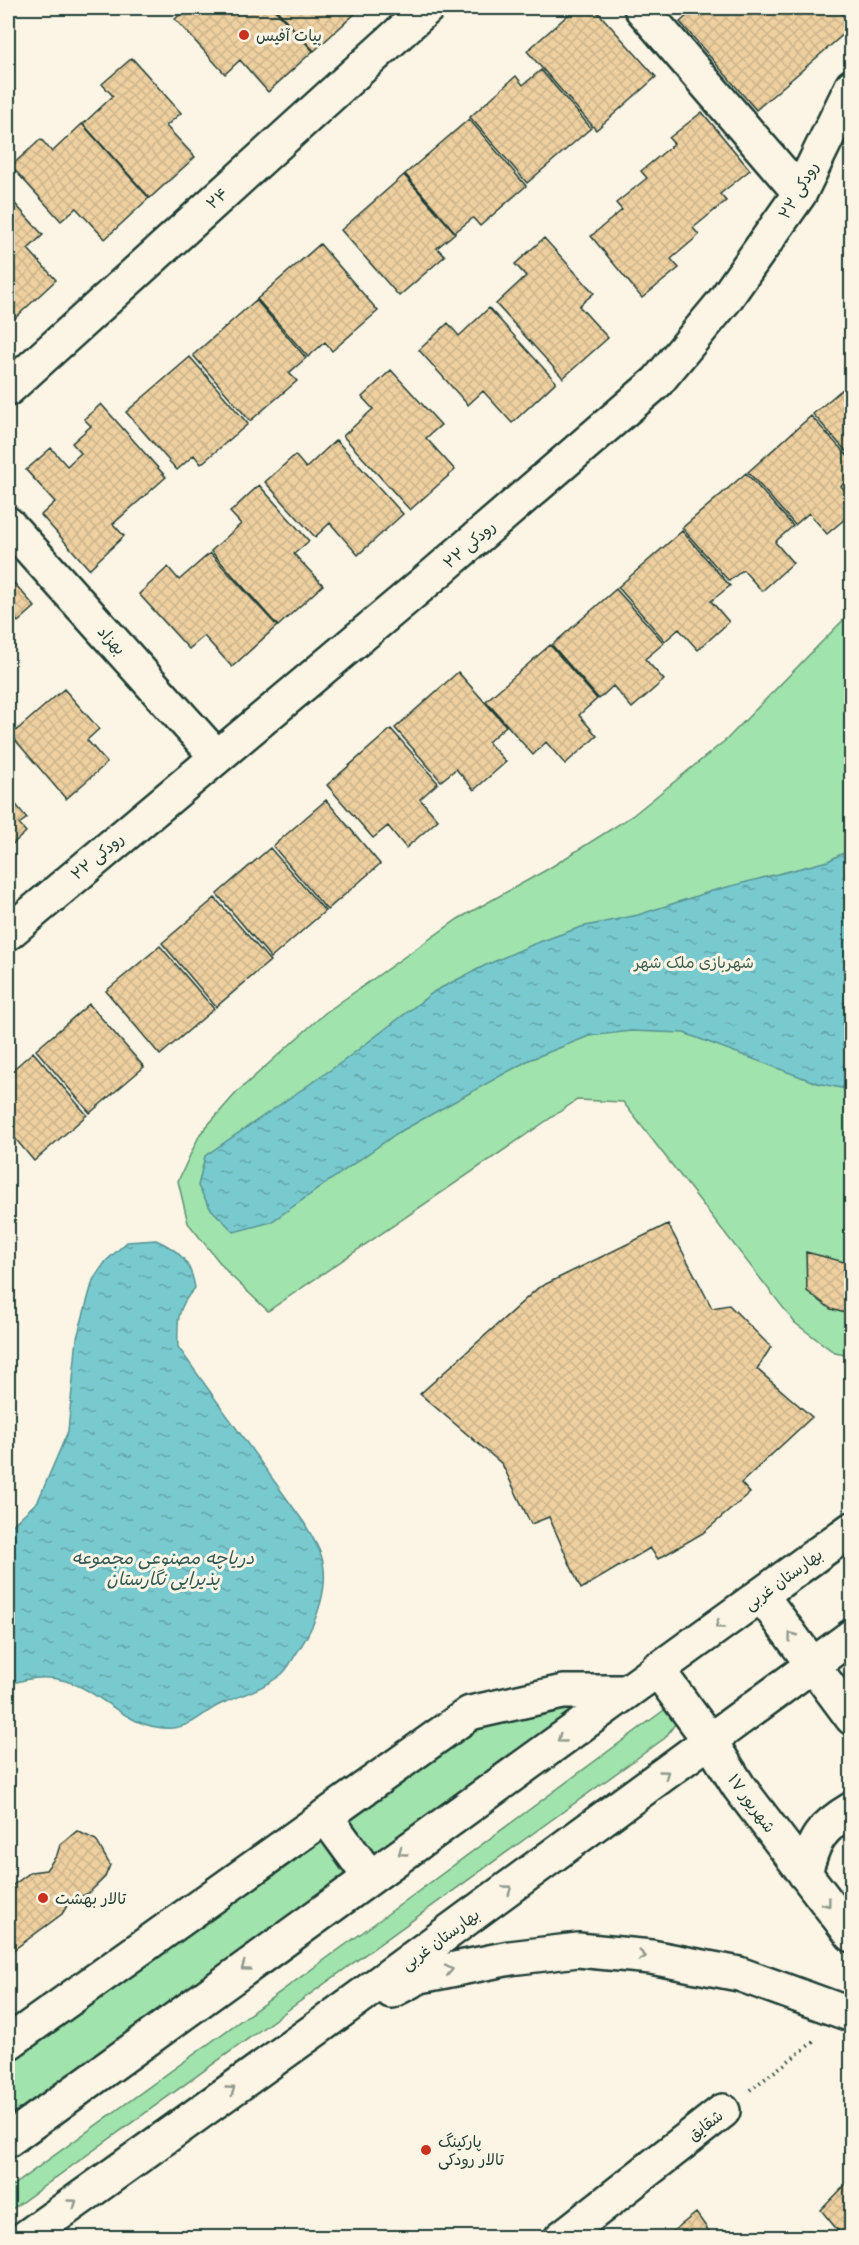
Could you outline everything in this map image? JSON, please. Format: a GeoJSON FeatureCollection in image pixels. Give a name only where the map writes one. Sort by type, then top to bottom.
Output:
{"type":"FeatureCollection","features":[{"type":"Feature","properties":{"kind":"street","name":"۲۴"},"geometry":{"type":"LineString","coordinates":[[8,389],[427,8]]}},
{"type":"Feature","properties":{"kind":"street"},"geometry":{"type":"LineString","coordinates":[[641,8],[800,193]]}},
{"type":"Feature","properties":{"kind":"street","name":"رودکی ۲۲"},"geometry":{"type":"LineString","coordinates":[[8,933],[436,573],[657,382],[724,301],[800,193],[851,86]]}},
{"type":"Feature","properties":{"kind":"street","name":"بهزاد"},"geometry":{"type":"LineString","coordinates":[[8,524],[216,756]]}},
{"type":"Feature","properties":{"kind":"street","name":"بهارستان غربی"},"geometry":{"type":"LineString","coordinates":[[8,2140],[369,1876],[852,1529]]}},
{"type":"Feature","properties":{"kind":"street"},"geometry":{"type":"LineString","coordinates":[[761,1594],[852,1718]]}},
{"type":"Feature","properties":{"kind":"street","name":"بهارستان غربی"},"geometry":{"type":"LineString","coordinates":[[25,2238],[319,2027],[852,1636]]}},
{"type":"Feature","properties":{"kind":"street","name":"۱۷ شهریور"},"geometry":{"type":"LineString","coordinates":[[657,1669],[710,1741],[739,1787],[852,1935]]}},
{"type":"Feature","properties":{"kind":"street"},"geometry":{"type":"LineString","coordinates":[[8,2043],[470,1713],[564,1692],[626,1692]]}},
{"type":"Feature","properties":{"kind":"street"},"geometry":{"type":"LineString","coordinates":[[805,1874],[812,1846],[834,1820],[852,1809]]}},
{"type":"Feature","properties":{"kind":"street"},"geometry":{"type":"LineString","coordinates":[[325,1816],[369,1876]]}},
{"type":"Feature","properties":{"kind":"street"},"geometry":{"type":"LineString","coordinates":[[319,2027],[420,1976],[510,1958],[578,1950],[651,1957],[739,1974],[850,2015]]}},
{"type":"Feature","properties":{"kind":"street","name":"شقایق"},"geometry":{"type":"LineString","coordinates":[[561,2238],[723,2111]]}},
{"type":"Feature","properties":{"kind":"path","name":"شقایق"},"geometry":{"type":"LineString","coordinates":[[723,2111],[850,2015]]}},
{"type":"Feature","properties":{"kind":"green space","name":"شهربازی ملک شهر"},"geometry":{"type":"Polygon","coordinates":[[[851,612],[851,1356],[835,1353],[795,1323],[623,1102],[577,1100],[268,1311],[229,1274],[188,1223],[178,1181],[200,1134],[237,1092],[325,1013],[458,919],[548,869],[632,816],[727,739],[851,612]]]}},
{"type":"Feature","properties":{"kind":"green space"},"geometry":{"type":"Polygon","coordinates":[[[671,1705],[680,1717],[665,1738],[8,2212],[8,2189],[671,1705]]]}},
{"type":"Feature","properties":{"kind":"green space"},"geometry":{"type":"Polygon","coordinates":[[[582,1708],[369,1856],[343,1823],[476,1728],[546,1711],[582,1708]]]}},
{"type":"Feature","properties":{"kind":"green space"},"geometry":{"type":"Polygon","coordinates":[[[319,1838],[344,1874],[8,2121],[8,2064],[319,1838]]]}},
{"type":"Feature","properties":{"kind":"water"},"geometry":{"type":"Polygon","coordinates":[[[851,849],[851,1090],[817,1083],[684,1033],[631,1031],[589,1036],[529,1060],[396,1134],[271,1222],[234,1232],[210,1208],[198,1186],[205,1156],[342,1062],[435,991],[534,944],[581,927],[638,915],[712,891],[828,861],[851,849]]]}},
{"type":"Feature","properties":{"kind":"water","name":"دریاچه مصنوعی مجموعه پذیرایی نگارستان"},"geometry":{"type":"Polygon","coordinates":[[[156,1240],[183,1258],[195,1288],[181,1308],[178,1347],[305,1524],[320,1552],[324,1576],[317,1614],[300,1648],[285,1671],[260,1688],[215,1707],[187,1725],[173,1728],[151,1726],[132,1719],[79,1686],[59,1679],[36,1678],[8,1685],[8,1529],[38,1501],[68,1431],[77,1338],[93,1280],[106,1261],[127,1242],[156,1240]]]}},
{"type":"Feature","properties":{"kind":"building","name":"بیات آفیس"},"geometry":{"type":"Polygon","coordinates":[[[188,8],[273,8],[313,51],[268,92],[240,60],[225,74],[175,19],[188,8]]]}},
{"type":"Feature","properties":{"kind":"building"},"geometry":{"type":"Polygon","coordinates":[[[275,8],[356,8],[359,10],[314,51],[275,8]]]}},
{"type":"Feature","properties":{"kind":"building"},"geometry":{"type":"Polygon","coordinates":[[[576,8],[594,8],[656,77],[596,130],[527,51],[576,8]]]}},
{"type":"Feature","properties":{"kind":"building"},"geometry":{"type":"Polygon","coordinates":[[[696,8],[847,8],[841,13],[852,27],[756,110],[680,22],[696,8]]]}},
{"type":"Feature","properties":{"kind":"building"},"geometry":{"type":"Polygon","coordinates":[[[132,58],[181,113],[166,126],[195,157],[150,198],[83,124],[113,96],[102,84],[132,58]]]}},
{"type":"Feature","properties":{"kind":"building"},"geometry":{"type":"Polygon","coordinates":[[[541,70],[591,128],[527,183],[470,117],[516,76],[523,85],[541,70]]]}},
{"type":"Feature","properties":{"kind":"building"},"geometry":{"type":"Polygon","coordinates":[[[702,112],[750,170],[720,194],[726,201],[693,228],[699,235],[671,259],[679,268],[642,298],[591,236],[622,210],[616,203],[647,178],[641,171],[674,144],[669,138],[702,112]]]}},
{"type":"Feature","properties":{"kind":"building"},"geometry":{"type":"Polygon","coordinates":[[[469,119],[526,186],[480,226],[473,218],[455,232],[405,174],[469,119]]]}},
{"type":"Feature","properties":{"kind":"building"},"geometry":{"type":"Polygon","coordinates":[[[82,124],[149,198],[105,239],[76,208],[61,221],[11,166],[41,139],[52,152],[82,124]]]}},
{"type":"Feature","properties":{"kind":"building"},"geometry":{"type":"Polygon","coordinates":[[[404,175],[455,233],[437,248],[445,256],[399,296],[341,230],[404,175]]]}},
{"type":"Feature","properties":{"kind":"building"},"geometry":{"type":"Polygon","coordinates":[[[8,196],[43,235],[28,249],[56,280],[12,321],[8,316],[8,196]]]}},
{"type":"Feature","properties":{"kind":"building"},"geometry":{"type":"Polygon","coordinates":[[[544,238],[594,293],[579,306],[608,338],[563,378],[496,304],[526,276],[515,264],[544,238]]]}},
{"type":"Feature","properties":{"kind":"building"},"geometry":{"type":"Polygon","coordinates":[[[320,244],[378,311],[332,351],[325,342],[308,357],[257,299],[320,244]]]}},
{"type":"Feature","properties":{"kind":"building"},"geometry":{"type":"Polygon","coordinates":[[[256,300],[306,358],[289,373],[297,381],[250,421],[193,355],[256,300]]]}},
{"type":"Feature","properties":{"kind":"building"},"geometry":{"type":"Polygon","coordinates":[[[489,308],[556,382],[512,423],[483,391],[468,405],[419,350],[448,323],[459,336],[489,308]]]}},
{"type":"Feature","properties":{"kind":"building"},"geometry":{"type":"Polygon","coordinates":[[[190,357],[248,424],[201,464],[194,455],[177,470],[126,412],[190,357]]]}},
{"type":"Feature","properties":{"kind":"building"},"geometry":{"type":"Polygon","coordinates":[[[391,370],[441,425],[426,438],[455,470],[410,510],[343,436],[373,409],[362,397],[391,370]]]}},
{"type":"Feature","properties":{"kind":"building"},"geometry":{"type":"Polygon","coordinates":[[[852,381],[852,458],[813,414],[852,381]]]}},
{"type":"Feature","properties":{"kind":"building"},"geometry":{"type":"Polygon","coordinates":[[[101,404],[166,477],[113,524],[124,536],[89,569],[41,515],[55,502],[26,470],[51,448],[67,466],[81,453],[72,443],[91,426],[84,419],[101,404]]]}},
{"type":"Feature","properties":{"kind":"building"},"geometry":{"type":"Polygon","coordinates":[[[811,416],[852,461],[852,476],[841,486],[852,498],[852,513],[827,534],[809,513],[795,525],[748,472],[811,416]]]}},
{"type":"Feature","properties":{"kind":"building"},"geometry":{"type":"Polygon","coordinates":[[[336,440],[403,514],[358,555],[330,523],[315,537],[265,482],[295,455],[306,468],[336,440]]]}},
{"type":"Feature","properties":{"kind":"building"},"geometry":{"type":"Polygon","coordinates":[[[746,473],[793,526],[775,542],[793,563],[762,591],[743,570],[729,581],[682,528],[746,473]]]}},
{"type":"Feature","properties":{"kind":"building"},"geometry":{"type":"Polygon","coordinates":[[[259,485],[309,541],[294,554],[323,585],[278,626],[211,551],[241,524],[230,512],[259,485]]]}},
{"type":"Feature","properties":{"kind":"building"},"geometry":{"type":"Polygon","coordinates":[[[682,531],[730,586],[711,601],[729,622],[698,650],[679,629],[665,641],[618,587],[682,531]]]}},
{"type":"Feature","properties":{"kind":"building"},"geometry":{"type":"Polygon","coordinates":[[[210,553],[277,626],[232,667],[204,636],[189,649],[139,594],[168,567],[179,580],[210,553]]]}},
{"type":"Feature","properties":{"kind":"building"},"geometry":{"type":"Polygon","coordinates":[[[8,576],[35,607],[18,622],[12,614],[8,618],[8,576]]]}},
{"type":"Feature","properties":{"kind":"building"},"geometry":{"type":"Polygon","coordinates":[[[616,589],[664,643],[645,659],[664,680],[632,708],[613,686],[599,699],[552,645],[616,589]]]}},
{"type":"Feature","properties":{"kind":"building"},"geometry":{"type":"Polygon","coordinates":[[[550,645],[597,699],[579,715],[597,736],[565,764],[546,742],[533,755],[486,701],[550,645]]]}},
{"type":"Feature","properties":{"kind":"building"},"geometry":{"type":"Polygon","coordinates":[[[458,672],[506,726],[488,742],[506,762],[474,790],[456,769],[441,781],[395,728],[458,672]]]}},
{"type":"Feature","properties":{"kind":"building"},"geometry":{"type":"Polygon","coordinates":[[[64,689],[99,729],[87,740],[107,763],[66,799],[11,735],[64,689]]]}},
{"type":"Feature","properties":{"kind":"building"},"geometry":{"type":"Polygon","coordinates":[[[391,729],[438,783],[420,799],[438,820],[406,848],[388,826],[373,838],[327,785],[391,729]]]}},
{"type":"Feature","properties":{"kind":"building"},"geometry":{"type":"Polygon","coordinates":[[[8,795],[27,818],[19,824],[26,832],[8,848],[8,795]]]}},
{"type":"Feature","properties":{"kind":"building"},"geometry":{"type":"Polygon","coordinates":[[[326,800],[380,864],[327,910],[273,846],[326,800]]]}},
{"type":"Feature","properties":{"kind":"building"},"geometry":{"type":"Polygon","coordinates":[[[270,848],[325,911],[271,958],[217,894],[270,848]]]}},
{"type":"Feature","properties":{"kind":"building"},"geometry":{"type":"Polygon","coordinates":[[[215,898],[270,961],[216,1007],[162,943],[215,898]]]}},
{"type":"Feature","properties":{"kind":"building"},"geometry":{"type":"Polygon","coordinates":[[[160,946],[214,1009],[160,1055],[106,991],[160,946]]]}},
{"type":"Feature","properties":{"kind":"building"},"geometry":{"type":"Polygon","coordinates":[[[89,1004],[144,1067],[90,1113],[36,1050],[89,1004]]]}},
{"type":"Feature","properties":{"kind":"building"},"geometry":{"type":"Polygon","coordinates":[[[33,1052],[87,1115],[34,1161],[8,1130],[8,1074],[33,1052]]]}},
{"type":"Feature","properties":{"kind":"building"},"geometry":{"type":"Polygon","coordinates":[[[668,1224],[712,1308],[729,1305],[771,1347],[757,1369],[812,1417],[741,1483],[750,1493],[703,1533],[658,1559],[650,1548],[581,1589],[549,1517],[531,1524],[502,1464],[420,1394],[538,1288],[668,1224]]]}},
{"type":"Feature","properties":{"kind":"building"},"geometry":{"type":"Polygon","coordinates":[[[806,1252],[852,1264],[852,1315],[831,1309],[807,1291],[806,1252]]]}},
{"type":"Feature","properties":{"kind":"building","name":"تالار بهشت"},"geometry":{"type":"Polygon","coordinates":[[[77,1831],[96,1840],[110,1865],[105,1877],[90,1892],[68,1904],[62,1914],[8,1954],[8,1889],[31,1872],[46,1870],[57,1855],[60,1845],[77,1831]]]}},
{"type":"Feature","properties":{"kind":"building"},"geometry":{"type":"Polygon","coordinates":[[[852,2178],[852,2238],[844,2238],[821,2210],[852,2178]]]}},
{"type":"Feature","properties":{"kind":"building"},"geometry":{"type":"Polygon","coordinates":[[[696,2213],[714,2238],[664,2238],[696,2213]]]}},
{"type":"Feature","properties":{"kind":"place","name":"بیات آفیس"},"geometry":{"type":"Point","coordinates":[244,35]}},
{"type":"Feature","properties":{"kind":"place","name":"تالار بهشت"},"geometry":{"type":"Point","coordinates":[43,1898]}},
{"type":"Feature","properties":{"kind":"place","name":"پارکینگ تالار رودکی"},"geometry":{"type":"Point","coordinates":[426,2150]}}]}
